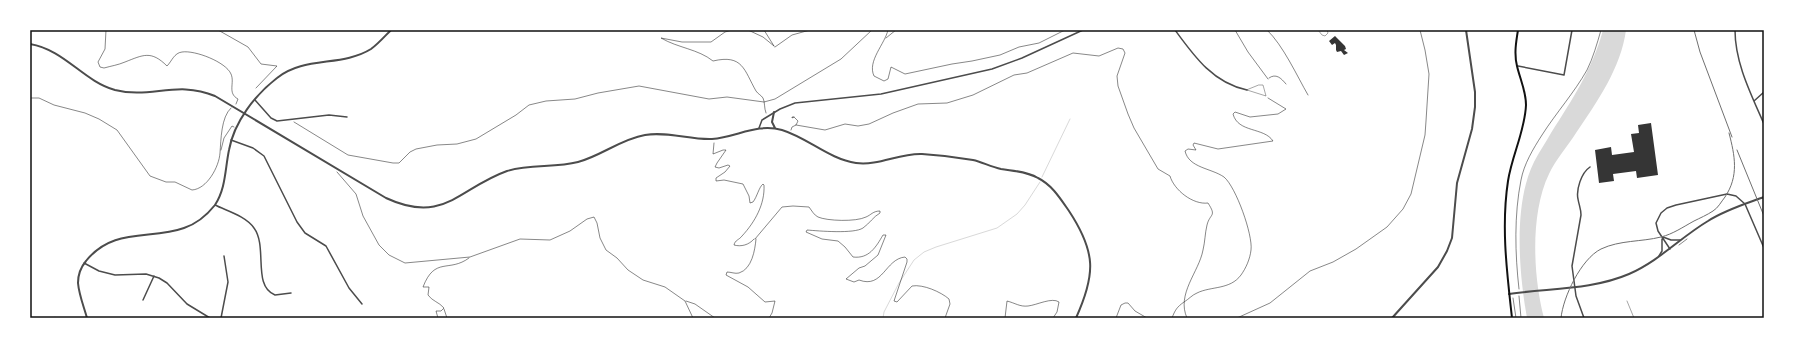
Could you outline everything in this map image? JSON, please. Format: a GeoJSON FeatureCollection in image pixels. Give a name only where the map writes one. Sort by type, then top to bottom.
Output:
{"type":"FeatureCollection","features":[{"type":"Feature","properties":{"kind":"main road"},"geometry":{"type":"LineString","coordinates":[[1512,318],[1505,251],[1506,192],[1510,169],[1522,132],[1526,104],[1515,52],[1518,30]]}},
{"type":"Feature","properties":{"kind":"street"},"geometry":{"type":"LineString","coordinates":[[87,318],[78,284],[79,273],[84,263],[98,250],[121,238],[139,234],[169,232],[191,225],[203,218],[215,204],[223,186],[231,140],[236,128],[255,100],[277,78],[291,69],[307,64],[350,58],[371,49],[391,30]]}},
{"type":"Feature","properties":{"kind":"street"},"geometry":{"type":"LineString","coordinates":[[759,128],[760,122],[768,116],[795,103],[881,94],[992,69],[1022,58],[1083,30]]}},
{"type":"Feature","properties":{"kind":"street"},"geometry":{"type":"LineString","coordinates":[[1176,30],[1193,55],[1205,67],[1230,84],[1247,90]]}},
{"type":"Feature","properties":{"kind":"street"},"geometry":{"type":"LineString","coordinates":[[1392,318],[1438,267],[1452,238],[1457,183],[1472,129],[1475,107],[1474,88],[1466,30]]}},
{"type":"Feature","properties":{"kind":"street"},"geometry":{"type":"LineString","coordinates":[[1517,66],[1564,75],[1572,30]]}},
{"type":"Feature","properties":{"kind":"street"},"geometry":{"type":"LineString","coordinates":[[1735,30],[1737,51],[1745,81],[1764,124]]}},
{"type":"Feature","properties":{"kind":"street"},"geometry":{"type":"LineString","coordinates":[[30,44],[55,52],[99,83],[114,90],[138,92],[180,88],[198,90],[215,96],[396,203],[411,208],[440,206],[452,201],[492,178],[509,171],[528,167],[576,162],[595,156],[638,136],[661,134],[716,138],[759,128],[775,128],[790,133],[850,162],[874,163],[908,154],[929,155],[969,160],[996,168],[1027,173],[1039,178],[1052,187],[1081,230],[1087,244],[1090,260],[1090,274],[1086,292],[1076,318]]}},
{"type":"Feature","properties":{"kind":"street"},"geometry":{"type":"LineString","coordinates":[[1754,101],[1764,92]]}},
{"type":"Feature","properties":{"kind":"street"},"geometry":{"type":"LineString","coordinates":[[255,100],[274,120],[280,122],[329,115],[347,117]]}},
{"type":"Feature","properties":{"kind":"street"},"geometry":{"type":"LineString","coordinates":[[774,112],[772,118],[775,128]]}},
{"type":"Feature","properties":{"kind":"street"},"geometry":{"type":"LineString","coordinates":[[231,140],[253,148],[264,156],[297,222],[306,233],[326,246],[349,288],[362,304]]}},
{"type":"Feature","properties":{"kind":"street"},"geometry":{"type":"LineString","coordinates":[[1584,318],[1574,287],[1572,257],[1581,215],[1578,190],[1584,173],[1590,167]]}},
{"type":"Feature","properties":{"kind":"street"},"geometry":{"type":"LineString","coordinates":[[1670,249],[1661,237],[1656,223],[1658,216],[1664,210],[1731,194],[1740,198],[1745,204],[1764,248]]}},
{"type":"Feature","properties":{"kind":"street"},"geometry":{"type":"LineString","coordinates":[[1509,294],[1574,287],[1615,279],[1638,270],[1658,258],[1708,220],[1734,208],[1764,197]]}},
{"type":"Feature","properties":{"kind":"street"},"geometry":{"type":"LineString","coordinates":[[215,204],[245,220],[254,228],[258,235],[261,250],[262,280],[269,292],[279,295],[291,293]]}},
{"type":"Feature","properties":{"kind":"street"},"geometry":{"type":"LineString","coordinates":[[1658,258],[1662,246],[1661,237]]}},
{"type":"Feature","properties":{"kind":"street"},"geometry":{"type":"LineString","coordinates":[[1661,237],[1676,241],[1685,237]]}},
{"type":"Feature","properties":{"kind":"street"},"geometry":{"type":"LineString","coordinates":[[221,318],[228,282],[224,256]]}},
{"type":"Feature","properties":{"kind":"street"},"geometry":{"type":"LineString","coordinates":[[84,263],[99,271],[115,275],[139,274],[154,276],[167,283],[187,304],[210,318]]}},
{"type":"Feature","properties":{"kind":"street"},"geometry":{"type":"LineString","coordinates":[[143,300],[154,276]]}},
{"type":"Feature","properties":{"kind":"lane"},"geometry":{"type":"LineString","coordinates":[[1318,30],[1325,36],[1328,33],[1327,30]]}},
{"type":"Feature","properties":{"kind":"lane"},"geometry":{"type":"LineString","coordinates":[[1247,90],[1263,85],[1266,96]]}},
{"type":"Feature","properties":{"kind":"lane"},"geometry":{"type":"LineString","coordinates":[[1247,90],[1266,96]]}},
{"type":"Feature","properties":{"kind":"lane"},"geometry":{"type":"LineString","coordinates":[[1627,301],[1634,318]]}},
{"type":"Feature","properties":{"kind":"path"},"geometry":{"type":"LineString","coordinates":[[106,30],[105,49],[98,62],[100,67],[104,68],[134,57],[147,55],[155,56],[167,66],[174,56],[182,52],[199,53],[227,69],[232,75],[232,93],[238,100],[229,110],[220,140],[220,151]]}},
{"type":"Feature","properties":{"kind":"path"},"geometry":{"type":"LineString","coordinates":[[218,30],[248,47],[261,64],[277,66],[256,88]]}},
{"type":"Feature","properties":{"kind":"path"},"geometry":{"type":"LineString","coordinates":[[318,30],[331,30]]}},
{"type":"Feature","properties":{"kind":"path"},"geometry":{"type":"LineString","coordinates":[[732,30],[725,32],[711,42],[682,42],[661,38],[673,45],[695,51],[713,61],[723,59],[736,62],[747,72],[757,92],[763,99],[768,116]]}},
{"type":"Feature","properties":{"kind":"path"},"geometry":{"type":"LineString","coordinates":[[748,30],[763,37],[775,47]]}},
{"type":"Feature","properties":{"kind":"path"},"geometry":{"type":"LineString","coordinates":[[764,30],[775,47]]}},
{"type":"Feature","properties":{"kind":"path"},"geometry":{"type":"LineString","coordinates":[[775,47],[792,35],[810,30]]}},
{"type":"Feature","properties":{"kind":"path"},"geometry":{"type":"LineString","coordinates":[[291,121],[348,154],[399,163],[410,152],[419,148],[457,144],[476,139],[516,115],[529,105],[546,101],[575,99],[598,93],[639,86],[709,99],[731,97],[764,102],[782,96],[841,59],[872,30]]}},
{"type":"Feature","properties":{"kind":"path"},"geometry":{"type":"LineString","coordinates":[[888,30],[876,54],[872,73],[877,78],[884,81],[888,79],[891,67],[905,74],[952,64],[972,62],[1000,55],[1039,42],[1065,30]]}},
{"type":"Feature","properties":{"kind":"path"},"geometry":{"type":"LineString","coordinates":[[885,38],[896,30]]}},
{"type":"Feature","properties":{"kind":"path"},"geometry":{"type":"LineString","coordinates":[[1235,30],[1248,52],[1268,79]]}},
{"type":"Feature","properties":{"kind":"path"},"geometry":{"type":"LineString","coordinates":[[1267,30],[1272,34],[1287,58],[1308,96]]}},
{"type":"Feature","properties":{"kind":"path"},"geometry":{"type":"LineString","coordinates":[[1237,318],[1270,304],[1310,271],[1333,262],[1356,249],[1387,227],[1404,209],[1411,194],[1425,135],[1429,74],[1420,30]]}},
{"type":"Feature","properties":{"kind":"path"},"geometry":{"type":"LineString","coordinates":[[1518,287],[1516,264],[1517,224],[1521,180],[1529,158],[1541,136],[1586,71],[1595,50],[1601,30]]}},
{"type":"Feature","properties":{"kind":"path"},"geometry":{"type":"LineString","coordinates":[[796,125],[825,130],[845,124],[858,126],[869,124],[916,104],[947,102],[973,95],[1014,75],[1028,73],[1048,62],[1073,53],[1099,56],[1118,48],[1123,49],[1125,53],[1117,76],[1118,86],[1134,128],[1161,172],[1170,176],[1174,185],[1196,202],[1208,203],[1213,212],[1208,223],[1202,256],[1193,273],[1184,302],[1184,311],[1187,318]]}},
{"type":"Feature","properties":{"kind":"path"},"geometry":{"type":"LineString","coordinates":[[1263,85],[1272,76],[1279,76],[1286,84]]}},
{"type":"Feature","properties":{"kind":"path"},"geometry":{"type":"LineString","coordinates":[[1172,318],[1177,306],[1197,293],[1207,289],[1217,289],[1234,281],[1240,276],[1248,263],[1251,250],[1249,230],[1229,183],[1217,174],[1195,164],[1185,151],[1188,149],[1196,150],[1193,145],[1194,143],[1218,149],[1273,141],[1263,132],[1240,125],[1235,121],[1233,114],[1235,112],[1250,117],[1278,114],[1286,109],[1266,96]]}},
{"type":"Feature","properties":{"kind":"path"},"geometry":{"type":"LineString","coordinates":[[30,98],[39,98],[54,105],[80,111],[99,119],[118,130],[150,176],[166,182],[175,182],[192,190],[200,188],[209,179],[217,163],[224,138],[232,126],[236,128]]}},
{"type":"Feature","properties":{"kind":"path"},"geometry":{"type":"LineString","coordinates":[[790,133],[792,127],[796,125],[798,121],[794,117]]}},
{"type":"Feature","properties":{"kind":"path"},"geometry":{"type":"LineString","coordinates":[[716,138],[714,142],[713,154],[723,150],[726,151],[717,163],[716,168],[728,165],[730,166],[725,172],[716,178],[716,181],[724,180],[743,184],[749,196],[750,203],[753,202],[758,195],[760,186],[763,184],[764,185],[764,200],[749,228],[734,245],[739,246],[748,244],[755,239],[782,207],[809,207],[813,214],[830,220],[865,217],[870,213],[880,211],[880,214],[875,216],[863,228],[856,231],[807,230],[806,232],[822,239],[838,241],[845,247],[853,258],[859,258],[873,251],[883,235],[886,235],[878,255],[846,279],[854,282],[858,280],[864,282],[876,279],[892,262],[906,257],[907,262],[894,301],[897,302],[912,286],[917,285],[933,289],[949,299],[950,304],[945,318]]}},
{"type":"Feature","properties":{"kind":"path"},"geometry":{"type":"LineString","coordinates":[[333,166],[356,194],[363,216],[379,245],[389,255],[405,262],[470,257]]}},
{"type":"Feature","properties":{"kind":"path"},"geometry":{"type":"LineString","coordinates":[[447,318],[444,308],[439,302],[434,301],[428,294],[429,287],[423,287],[432,270],[437,267],[462,262],[470,257],[520,239],[550,240],[570,231],[587,219],[594,217],[603,246],[625,267],[643,280],[667,288],[685,301],[695,304],[715,318]]}},
{"type":"Feature","properties":{"kind":"path"},"geometry":{"type":"LineString","coordinates":[[755,239],[754,255],[748,265],[742,272],[727,272],[726,275],[748,287],[765,302],[775,301],[772,313],[768,318]]}},
{"type":"Feature","properties":{"kind":"path"},"geometry":{"type":"LineString","coordinates":[[1514,295],[1516,318]]}},
{"type":"Feature","properties":{"kind":"path"},"geometry":{"type":"LineString","coordinates":[[1519,298],[1521,318]]}},
{"type":"Feature","properties":{"kind":"path"},"geometry":{"type":"LineString","coordinates":[[1005,318],[1007,302],[1018,306],[1027,306],[1054,300],[1059,302],[1059,305],[1053,318]]}},
{"type":"Feature","properties":{"kind":"path"},"geometry":{"type":"LineString","coordinates":[[685,301],[693,318]]}},
{"type":"Feature","properties":{"kind":"path"},"geometry":{"type":"LineString","coordinates":[[1116,318],[1121,305],[1125,303],[1128,303],[1135,311],[1147,318]]}},
{"type":"Feature","properties":{"kind":"path"},"geometry":{"type":"LineString","coordinates":[[438,318],[436,311],[441,312],[444,308]]}},
{"type":"Feature","properties":{"kind":"path"},"geometry":{"type":"LineString","coordinates":[[884,318],[891,318]]}},
{"type":"Feature","properties":{"kind":"shaded area"},"geometry":{"type":"Polygon","coordinates":[[[1603,30],[1626,30],[1614,71],[1592,109],[1555,163],[1543,190],[1536,226],[1535,245],[1537,284],[1544,318],[1527,318],[1520,260],[1520,218],[1527,179],[1536,158],[1588,71],[1603,30]]]}},
{"type":"Feature","properties":{"kind":"building"},"geometry":{"type":"Polygon","coordinates":[[[1335,36],[1345,46],[1346,49],[1344,50],[1348,53],[1344,55],[1341,51],[1337,52],[1335,43],[1332,45],[1329,41],[1335,36]]]}},
{"type":"Feature","properties":{"kind":"building"},"geometry":{"type":"Polygon","coordinates":[[[1651,123],[1658,175],[1637,178],[1636,171],[1613,174],[1614,181],[1599,183],[1595,150],[1611,147],[1612,155],[1634,152],[1631,134],[1639,133],[1638,125],[1651,123]]]}},
{"type":"Feature","properties":{"kind":"waterway"},"geometry":{"type":"LineString","coordinates":[[1042,177],[1070,119]]}},
{"type":"Feature","properties":{"kind":"waterway"},"geometry":{"type":"LineString","coordinates":[[883,318],[884,312],[899,283],[914,260],[924,252],[936,247],[997,228],[1017,214],[1025,205],[1040,182]]}},
{"type":"Feature","properties":{"kind":"railway"},"geometry":{"type":"LineString","coordinates":[[1694,30],[1700,52],[1732,137]]}},
{"type":"Feature","properties":{"kind":"railway"},"geometry":{"type":"LineString","coordinates":[[1561,318],[1562,309],[1574,279],[1587,261],[1601,249],[1616,244],[1665,236],[1706,215],[1716,208],[1725,197],[1734,174],[1734,158],[1729,133]]}},
{"type":"Feature","properties":{"kind":"railway"},"geometry":{"type":"LineString","coordinates":[[1737,150],[1764,216]]}}]}
